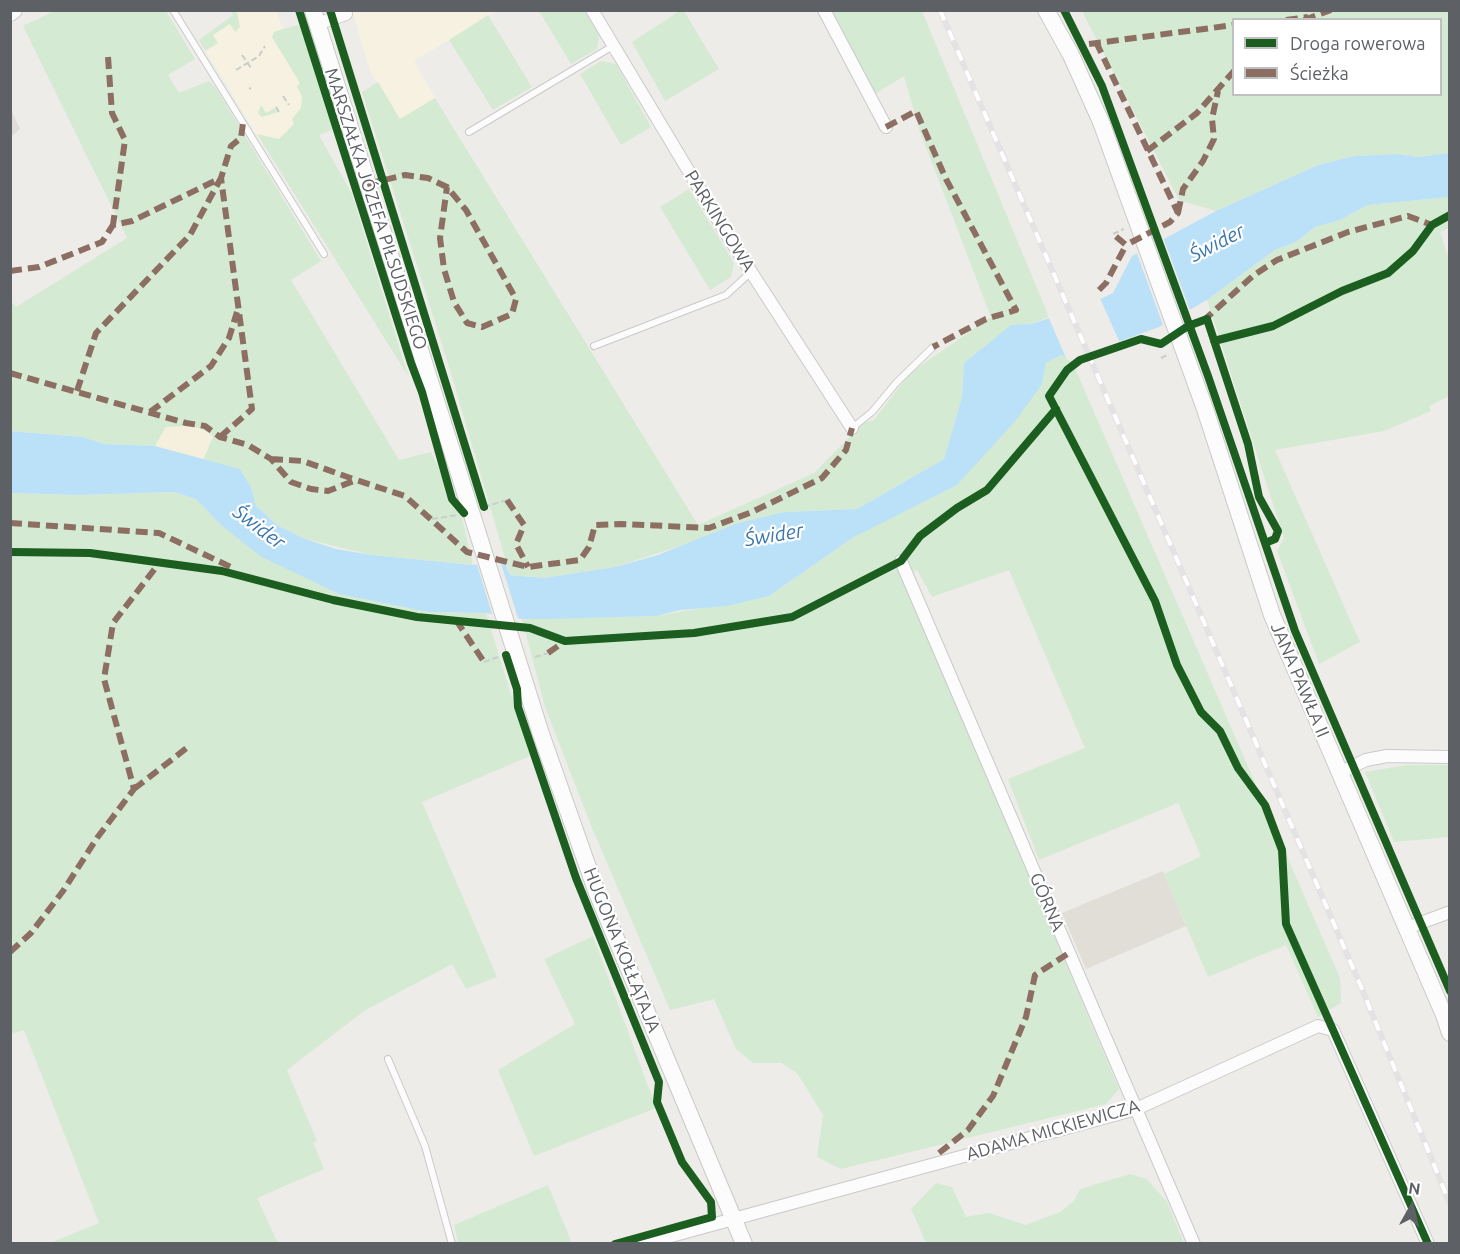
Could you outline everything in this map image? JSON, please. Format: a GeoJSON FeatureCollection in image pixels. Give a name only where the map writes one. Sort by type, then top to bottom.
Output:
{"type":"FeatureCollection","features":[{"type":"Feature","properties":{"kind":"main road","name":"JANA PAWŁA II"},"geometry":{"type":"LineString","coordinates":[[1046,10],[1071,55],[1101,122],[1134,230],[1180,336],[1272,615],[1447,1019],[1449,1034]]}},
{"type":"Feature","properties":{"kind":"main road","name":"MARSZAŁKA JÓZEFA PIŁSUDSKIEGO"},"geometry":{"type":"LineString","coordinates":[[315,17],[469,509],[511,657]]}},
{"type":"Feature","properties":{"kind":"main road","name":"HUGONA KOŁŁĄTAJA"},"geometry":{"type":"LineString","coordinates":[[511,657],[541,734],[597,893],[744,1244]]}},
{"type":"Feature","properties":{"kind":"street"},"geometry":{"type":"LineString","coordinates":[[315,17],[346,14],[345,10]]}},
{"type":"Feature","properties":{"kind":"street","name":"PARKINGOWA"},"geometry":{"type":"LineString","coordinates":[[592,10],[752,271],[852,428]]}},
{"type":"Feature","properties":{"kind":"street"},"geometry":{"type":"LineString","coordinates":[[824,10],[886,127]]}},
{"type":"Feature","properties":{"kind":"street","name":"GÓRNA"},"geometry":{"type":"LineString","coordinates":[[901,561],[1194,1244]]}},
{"type":"Feature","properties":{"kind":"street"},"geometry":{"type":"LineString","coordinates":[[1339,773],[1365,760],[1387,756],[1449,757]]}},
{"type":"Feature","properties":{"kind":"street"},"geometry":{"type":"LineString","coordinates":[[1407,928],[1449,912]]}},
{"type":"Feature","properties":{"kind":"street","name":"ADAMA MICKIEWICZA"},"geometry":{"type":"LineString","coordinates":[[642,1244],[1136,1109],[1318,1026],[1333,1030],[1428,1244]]}},
{"type":"Feature","properties":{"kind":"lane"},"geometry":{"type":"LineString","coordinates":[[173,10],[324,254]]}},
{"type":"Feature","properties":{"kind":"lane"},"geometry":{"type":"LineString","coordinates":[[470,132],[613,46]]}},
{"type":"Feature","properties":{"kind":"lane"},"geometry":{"type":"LineString","coordinates":[[594,346],[726,295],[752,271]]}},
{"type":"Feature","properties":{"kind":"lane"},"geometry":{"type":"LineString","coordinates":[[852,428],[872,412],[896,383],[933,347]]}},
{"type":"Feature","properties":{"kind":"lane"},"geometry":{"type":"LineString","coordinates":[[388,1059],[425,1146],[452,1244]]}},
{"type":"Feature","properties":{"kind":"path"},"geometry":{"type":"LineString","coordinates":[[236,70],[259,56],[265,46]]}},
{"type":"Feature","properties":{"kind":"path"},"geometry":{"type":"LineString","coordinates":[[242,54],[251,68]]}},
{"type":"Feature","properties":{"kind":"path"},"geometry":{"type":"LineString","coordinates":[[283,96],[289,105]]}},
{"type":"Feature","properties":{"kind":"path"},"geometry":{"type":"LineString","coordinates":[[276,107],[279,112]]}},
{"type":"Feature","properties":{"kind":"path"},"geometry":{"type":"LineString","coordinates":[[1113,234],[1134,230]]}},
{"type":"Feature","properties":{"kind":"path"},"geometry":{"type":"LineString","coordinates":[[1161,358],[1171,354]]}},
{"type":"Feature","properties":{"kind":"path"},"geometry":{"type":"LineString","coordinates":[[432,519],[507,500]]}},
{"type":"Feature","properties":{"kind":"path"},"geometry":{"type":"LineString","coordinates":[[535,657],[548,653]]}},
{"type":"Feature","properties":{"kind":"path"},"geometry":{"type":"LineString","coordinates":[[484,662],[511,657]]}},
{"type":"Feature","properties":{"kind":"shaded area"},"geometry":{"type":"Polygon","coordinates":[[[231,11],[276,11],[283,29],[274,32],[272,37],[300,83],[309,115],[275,145],[261,142],[199,40],[233,15],[231,11]]]}},
{"type":"Feature","properties":{"kind":"shaded area"},"geometry":{"type":"Polygon","coordinates":[[[352,11],[497,11],[414,61],[435,98],[400,120],[370,71],[352,11]]]}},
{"type":"Feature","properties":{"kind":"shaded area"},"geometry":{"type":"Polygon","coordinates":[[[10,108],[20,129],[11,137],[10,137],[10,108]]]}},
{"type":"Feature","properties":{"kind":"shaded area"},"geometry":{"type":"Polygon","coordinates":[[[1163,871],[1186,926],[1086,969],[1062,913],[1163,871]]]}},
{"type":"Feature","properties":{"kind":"green space"},"geometry":{"type":"Polygon","coordinates":[[[681,10],[684,11],[719,69],[665,101],[632,42],[681,10]]]}},
{"type":"Feature","properties":{"kind":"green space"},"geometry":{"type":"Polygon","coordinates":[[[54,11],[166,11],[195,59],[168,75],[179,93],[209,81],[216,88],[321,261],[291,280],[399,460],[431,452],[462,518],[473,565],[372,555],[305,539],[277,525],[256,506],[251,487],[240,469],[203,460],[213,437],[166,427],[155,446],[104,444],[83,437],[11,431],[10,300],[16,307],[127,238],[23,26],[54,11]]]}},
{"type":"Feature","properties":{"kind":"green space"},"geometry":{"type":"Polygon","coordinates":[[[231,11],[237,13],[240,27],[235,32],[230,24],[213,35],[218,43],[205,51],[199,40],[233,15],[231,11]]]}},
{"type":"Feature","properties":{"kind":"green space"},"geometry":{"type":"Polygon","coordinates":[[[539,11],[585,11],[599,35],[597,49],[571,64],[539,11]]]}},
{"type":"Feature","properties":{"kind":"green space"},"geometry":{"type":"Polygon","coordinates":[[[829,11],[922,11],[1049,317],[1031,324],[1011,326],[964,363],[962,397],[944,459],[857,509],[784,512],[615,567],[544,578],[510,575],[450,370],[362,92],[378,82],[400,119],[435,98],[698,525],[814,473],[863,423],[874,420],[910,373],[991,317],[919,129],[904,76],[875,94],[829,11]]]}},
{"type":"Feature","properties":{"kind":"green space"},"geometry":{"type":"Polygon","coordinates":[[[1082,11],[1449,11],[1449,153],[1418,157],[1398,154],[1355,156],[1318,165],[1216,211],[1179,200],[1082,11]]]}},
{"type":"Feature","properties":{"kind":"green space"},"geometry":{"type":"Polygon","coordinates":[[[488,15],[532,87],[493,110],[449,40],[488,15]]]}},
{"type":"Feature","properties":{"kind":"green space"},"geometry":{"type":"Polygon","coordinates":[[[305,20],[312,29],[340,117],[338,125],[305,20]]]}},
{"type":"Feature","properties":{"kind":"green space"},"geometry":{"type":"Polygon","coordinates":[[[297,25],[301,26],[334,129],[319,135],[352,194],[408,376],[257,134],[279,139],[294,124],[292,119],[301,108],[302,97],[297,86],[300,83],[272,37],[274,32],[297,25]]]}},
{"type":"Feature","properties":{"kind":"green space"},"geometry":{"type":"Polygon","coordinates":[[[601,61],[616,64],[651,127],[621,145],[580,74],[601,61]]]}},
{"type":"Feature","properties":{"kind":"green space"},"geometry":{"type":"Polygon","coordinates":[[[261,105],[266,113],[275,108],[278,112],[262,117],[258,113],[261,105]]]}},
{"type":"Feature","properties":{"kind":"green space"},"geometry":{"type":"Polygon","coordinates":[[[689,189],[734,263],[731,277],[710,290],[660,207],[689,189]]]}},
{"type":"Feature","properties":{"kind":"green space"},"geometry":{"type":"Polygon","coordinates":[[[1449,197],[1449,228],[1440,232],[1449,259],[1449,396],[1429,406],[1431,411],[1384,431],[1275,450],[1360,642],[1319,664],[1277,551],[1284,538],[1207,300],[1275,250],[1296,242],[1315,227],[1340,220],[1368,205],[1449,197]]]}},
{"type":"Feature","properties":{"kind":"green space"},"geometry":{"type":"Polygon","coordinates":[[[1061,355],[1071,359],[1340,978],[1341,1003],[1318,1017],[1286,945],[1208,977],[1164,874],[1201,856],[1178,803],[1039,860],[1008,779],[1085,748],[1009,570],[932,597],[917,570],[902,576],[1119,1089],[1106,1104],[841,1169],[817,1157],[823,1115],[797,1073],[781,1063],[753,1063],[736,1049],[714,999],[670,1010],[592,828],[545,707],[522,619],[656,616],[769,596],[854,537],[1042,384],[1046,363],[1061,355]]]}},
{"type":"Feature","properties":{"kind":"green space"},"geometry":{"type":"Polygon","coordinates":[[[174,492],[196,499],[220,524],[302,575],[339,594],[428,612],[486,613],[530,756],[422,802],[497,977],[466,989],[452,964],[364,1011],[287,1070],[317,1141],[313,1142],[324,1169],[257,1198],[278,1243],[50,1243],[99,1223],[24,1030],[11,1034],[11,493],[78,495],[174,492]]]}},
{"type":"Feature","properties":{"kind":"green space"},"geometry":{"type":"Polygon","coordinates":[[[1407,765],[1449,765],[1449,837],[1394,842],[1365,772],[1407,765]]]}},
{"type":"Feature","properties":{"kind":"green space"},"geometry":{"type":"Polygon","coordinates":[[[593,936],[656,1108],[534,1156],[498,1070],[575,1024],[544,959],[593,936]]]}},
{"type":"Feature","properties":{"kind":"green space"},"geometry":{"type":"Polygon","coordinates":[[[1130,1174],[1147,1179],[1167,1202],[1184,1243],[926,1243],[911,1209],[936,1183],[952,1187],[966,1217],[988,1213],[1026,1225],[1060,1212],[1074,1201],[1080,1189],[1130,1174]]]}},
{"type":"Feature","properties":{"kind":"green space"},"geometry":{"type":"Polygon","coordinates":[[[548,1185],[572,1243],[458,1243],[454,1225],[548,1185]]]}},
{"type":"Feature","properties":{"kind":"sand"},"geometry":{"type":"Polygon","coordinates":[[[187,426],[202,429],[213,436],[203,460],[155,446],[166,427],[187,426]]]}},
{"type":"Feature","properties":{"kind":"water","name":"Świder"},"geometry":{"type":"Polygon","coordinates":[[[1449,153],[1449,197],[1368,205],[1340,220],[1315,227],[1296,242],[1275,250],[1207,300],[1159,327],[1071,359],[1061,355],[1046,363],[1042,384],[1016,420],[957,485],[854,537],[769,596],[727,606],[680,610],[656,616],[548,619],[522,619],[486,613],[428,612],[339,594],[260,556],[220,524],[196,499],[174,492],[78,495],[11,493],[10,431],[83,437],[104,444],[155,446],[240,469],[251,487],[256,506],[277,525],[305,539],[336,549],[473,565],[504,560],[510,575],[544,578],[615,567],[658,555],[735,524],[784,512],[857,509],[944,459],[962,397],[964,363],[1011,325],[1031,324],[1084,307],[1113,293],[1132,256],[1216,211],[1318,165],[1355,156],[1398,154],[1418,157],[1449,153]]]}},
{"type":"Feature","properties":{"kind":"pier"},"geometry":{"type":"Polygon","coordinates":[[[1163,237],[1191,313],[1164,328],[1136,251],[1163,237]]]}},
{"type":"Feature","properties":{"kind":"pier"},"geometry":{"type":"Polygon","coordinates":[[[1099,296],[1120,343],[1072,361],[1067,360],[1047,314],[1061,312],[1064,306],[1076,301],[1084,304],[1099,296]]]}},
{"type":"Feature","properties":{"kind":"pier"},"geometry":{"type":"Polygon","coordinates":[[[499,557],[519,621],[493,617],[476,561],[499,557]]]}},
{"type":"Feature","properties":{"kind":"railway"},"geometry":{"type":"LineString","coordinates":[[940,10],[1362,989],[1450,1204]]}},
{"type":"Feature","properties":{"kind":"marked path"},"geometry":{"type":"LineString","coordinates":[[1309,18],[1331,10]]}},
{"type":"Feature","properties":{"kind":"marked path"},"geometry":{"type":"LineString","coordinates":[[1301,18],[1308,17]]}},
{"type":"Feature","properties":{"kind":"marked path"},"geometry":{"type":"LineString","coordinates":[[1089,44],[1232,25]]}},
{"type":"Feature","properties":{"kind":"marked path"},"geometry":{"type":"LineString","coordinates":[[1096,42],[1178,213],[1170,222],[1126,245]]}},
{"type":"Feature","properties":{"kind":"marked path"},"geometry":{"type":"LineString","coordinates":[[108,57],[112,113],[125,140],[113,225]]}},
{"type":"Feature","properties":{"kind":"marked path"},"geometry":{"type":"LineString","coordinates":[[1147,151],[1197,113],[1232,73]]}},
{"type":"Feature","properties":{"kind":"marked path"},"geometry":{"type":"LineString","coordinates":[[1178,213],[1183,189],[1203,161],[1214,139],[1212,119],[1218,91]]}},
{"type":"Feature","properties":{"kind":"marked path"},"geometry":{"type":"LineString","coordinates":[[886,127],[916,111],[946,179],[1016,310],[986,319],[933,347]]}},
{"type":"Feature","properties":{"kind":"marked path"},"geometry":{"type":"LineString","coordinates":[[220,437],[252,409],[221,178],[231,146],[241,138],[243,123]]}},
{"type":"Feature","properties":{"kind":"marked path"},"geometry":{"type":"LineString","coordinates":[[367,184],[405,175],[428,178],[447,187],[466,210],[516,299],[512,314],[482,327],[467,323],[454,302],[444,269],[440,238],[447,187]]}},
{"type":"Feature","properties":{"kind":"marked path"},"geometry":{"type":"LineString","coordinates":[[10,271],[39,267],[102,242],[113,225],[132,221],[221,178]]}},
{"type":"Feature","properties":{"kind":"marked path"},"geometry":{"type":"LineString","coordinates":[[77,391],[96,333],[190,235],[221,178]]}},
{"type":"Feature","properties":{"kind":"marked path"},"geometry":{"type":"LineString","coordinates":[[1203,321],[1254,275],[1277,260],[1348,232],[1408,216],[1432,225]]}},
{"type":"Feature","properties":{"kind":"marked path"},"geometry":{"type":"LineString","coordinates":[[1099,290],[1106,283],[1126,245],[1113,234]]}},
{"type":"Feature","properties":{"kind":"marked path"},"geometry":{"type":"LineString","coordinates":[[150,412],[211,366],[229,338],[237,312]]}},
{"type":"Feature","properties":{"kind":"marked path"},"geometry":{"type":"LineString","coordinates":[[10,373],[186,423],[205,426],[220,437],[248,445],[271,459],[291,482],[311,489],[328,491],[356,480],[405,496],[467,552],[528,567],[580,560],[589,547],[595,525],[709,528],[752,512],[822,478],[846,450],[852,428]]}},
{"type":"Feature","properties":{"kind":"marked path"},"geometry":{"type":"LineString","coordinates":[[271,459],[303,461],[356,480]]}},
{"type":"Feature","properties":{"kind":"marked path"},"geometry":{"type":"LineString","coordinates":[[507,500],[524,525],[516,544],[528,567]]}},
{"type":"Feature","properties":{"kind":"marked path"},"geometry":{"type":"LineString","coordinates":[[10,523],[159,533],[231,567]]}},
{"type":"Feature","properties":{"kind":"marked path"},"geometry":{"type":"LineString","coordinates":[[10,952],[31,933],[63,891],[97,838],[134,789],[104,679],[113,623],[160,562]]}},
{"type":"Feature","properties":{"kind":"marked path"},"geometry":{"type":"LineString","coordinates":[[456,620],[484,662]]}},
{"type":"Feature","properties":{"kind":"marked path"},"geometry":{"type":"LineString","coordinates":[[548,653],[565,641]]}},
{"type":"Feature","properties":{"kind":"marked path"},"geometry":{"type":"LineString","coordinates":[[134,789],[188,747]]}},
{"type":"Feature","properties":{"kind":"marked path"},"geometry":{"type":"LineString","coordinates":[[939,1153],[968,1130],[993,1096],[1026,1017],[1035,975],[1069,953]]}},
{"type":"Feature","properties":{"kind":"cycle path"},"geometry":{"type":"LineString","coordinates":[[299,10],[422,392],[452,499],[464,513]]}},
{"type":"Feature","properties":{"kind":"cycle path"},"geometry":{"type":"LineString","coordinates":[[330,10],[484,507]]}},
{"type":"Feature","properties":{"kind":"cycle path"},"geometry":{"type":"LineString","coordinates":[[1064,10],[1102,86],[1208,376],[1295,631],[1450,991]]}},
{"type":"Feature","properties":{"kind":"cycle path"},"geometry":{"type":"LineString","coordinates":[[1214,341],[1273,326],[1342,291],[1388,273],[1413,251],[1432,225],[1450,215]]}},
{"type":"Feature","properties":{"kind":"cycle path"},"geometry":{"type":"LineString","coordinates":[[1207,319],[1188,326],[1161,344],[1141,339],[1080,360],[1067,370],[1049,396],[1155,601],[1177,665],[1201,712],[1220,731],[1238,768],[1265,805],[1282,850],[1286,924],[1428,1244]]}},
{"type":"Feature","properties":{"kind":"cycle path"},"geometry":{"type":"LineString","coordinates":[[1207,319],[1248,444],[1259,497],[1278,531],[1275,539],[1265,543]]}},
{"type":"Feature","properties":{"kind":"cycle path"},"geometry":{"type":"LineString","coordinates":[[10,552],[90,553],[222,571],[333,600],[417,617],[530,628],[565,641],[694,633],[792,617],[901,561],[920,536],[957,508],[987,490],[1056,409]]}},
{"type":"Feature","properties":{"kind":"cycle path"},"geometry":{"type":"LineString","coordinates":[[506,655],[517,689],[518,707],[576,878],[659,1082],[657,1102],[682,1162],[711,1202],[712,1217],[615,1244]]}}]}
